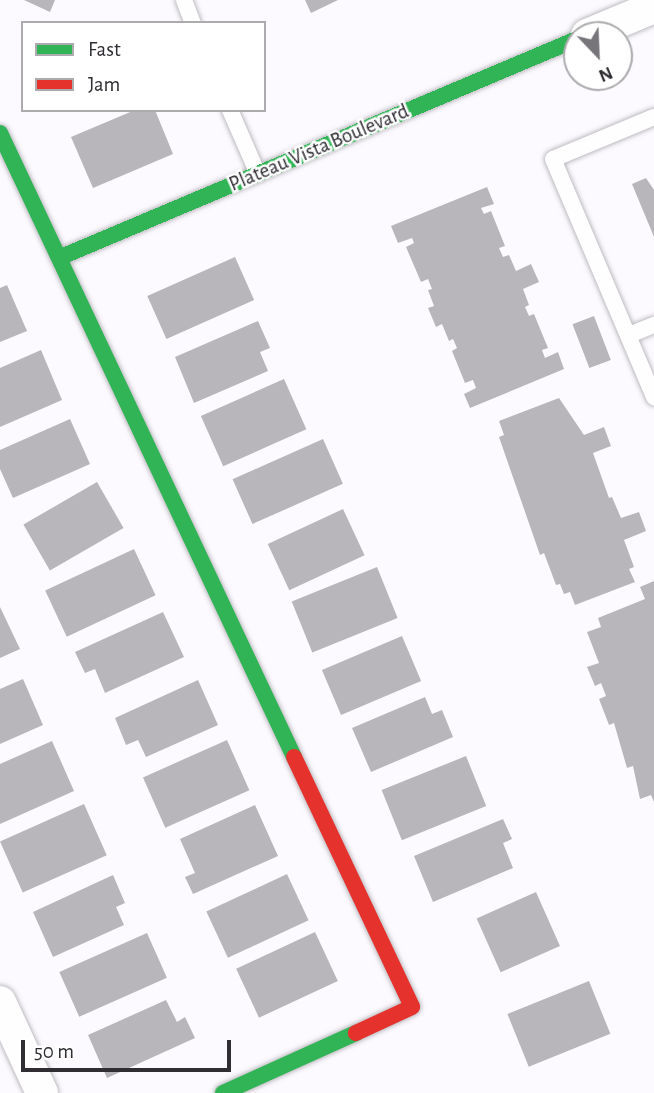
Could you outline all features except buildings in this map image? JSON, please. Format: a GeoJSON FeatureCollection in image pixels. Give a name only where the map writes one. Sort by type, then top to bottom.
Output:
{"type":"FeatureCollection","features":[{"type":"Feature","properties":{"kind":"street"},"geometry":{"type":"LineString","coordinates":[[620,21],[654,7]]}},
{"type":"Feature","properties":{"kind":"street","name":"Plateau Vista Boulevard"},"geometry":{"type":"LineString","coordinates":[[61,257],[563,45]]}},
{"type":"Feature","properties":{"kind":"street"},"geometry":{"type":"LineString","coordinates":[[0,133],[61,257],[412,1007],[223,1093]]}},
{"type":"Feature","properties":{"kind":"street"},"geometry":{"type":"LineString","coordinates":[[0,1002],[42,1093]]}},
{"type":"Feature","properties":{"kind":"lane"},"geometry":{"type":"LineString","coordinates":[[184,0],[192,21]]}},
{"type":"Feature","properties":{"kind":"lane"},"geometry":{"type":"LineString","coordinates":[[231,112],[258,174]]}},
{"type":"Feature","properties":{"kind":"lane"},"geometry":{"type":"LineString","coordinates":[[654,117],[553,159],[654,397]]}},
{"type":"Feature","properties":{"kind":"lane"},"geometry":{"type":"LineString","coordinates":[[629,335],[654,325]]}},
{"type":"Feature","properties":{"kind":"traffic: fast"},"geometry":{"type":"LineString","coordinates":[[61,257],[563,45]]}},
{"type":"Feature","properties":{"kind":"traffic: fast"},"geometry":{"type":"LineString","coordinates":[[0,133],[294,757]]}},
{"type":"Feature","properties":{"kind":"traffic: fast"},"geometry":{"type":"LineString","coordinates":[[223,1093],[356,1033]]}},
{"type":"Feature","properties":{"kind":"traffic: jam"},"geometry":{"type":"LineString","coordinates":[[294,757],[412,1007],[356,1033]]}}]}
